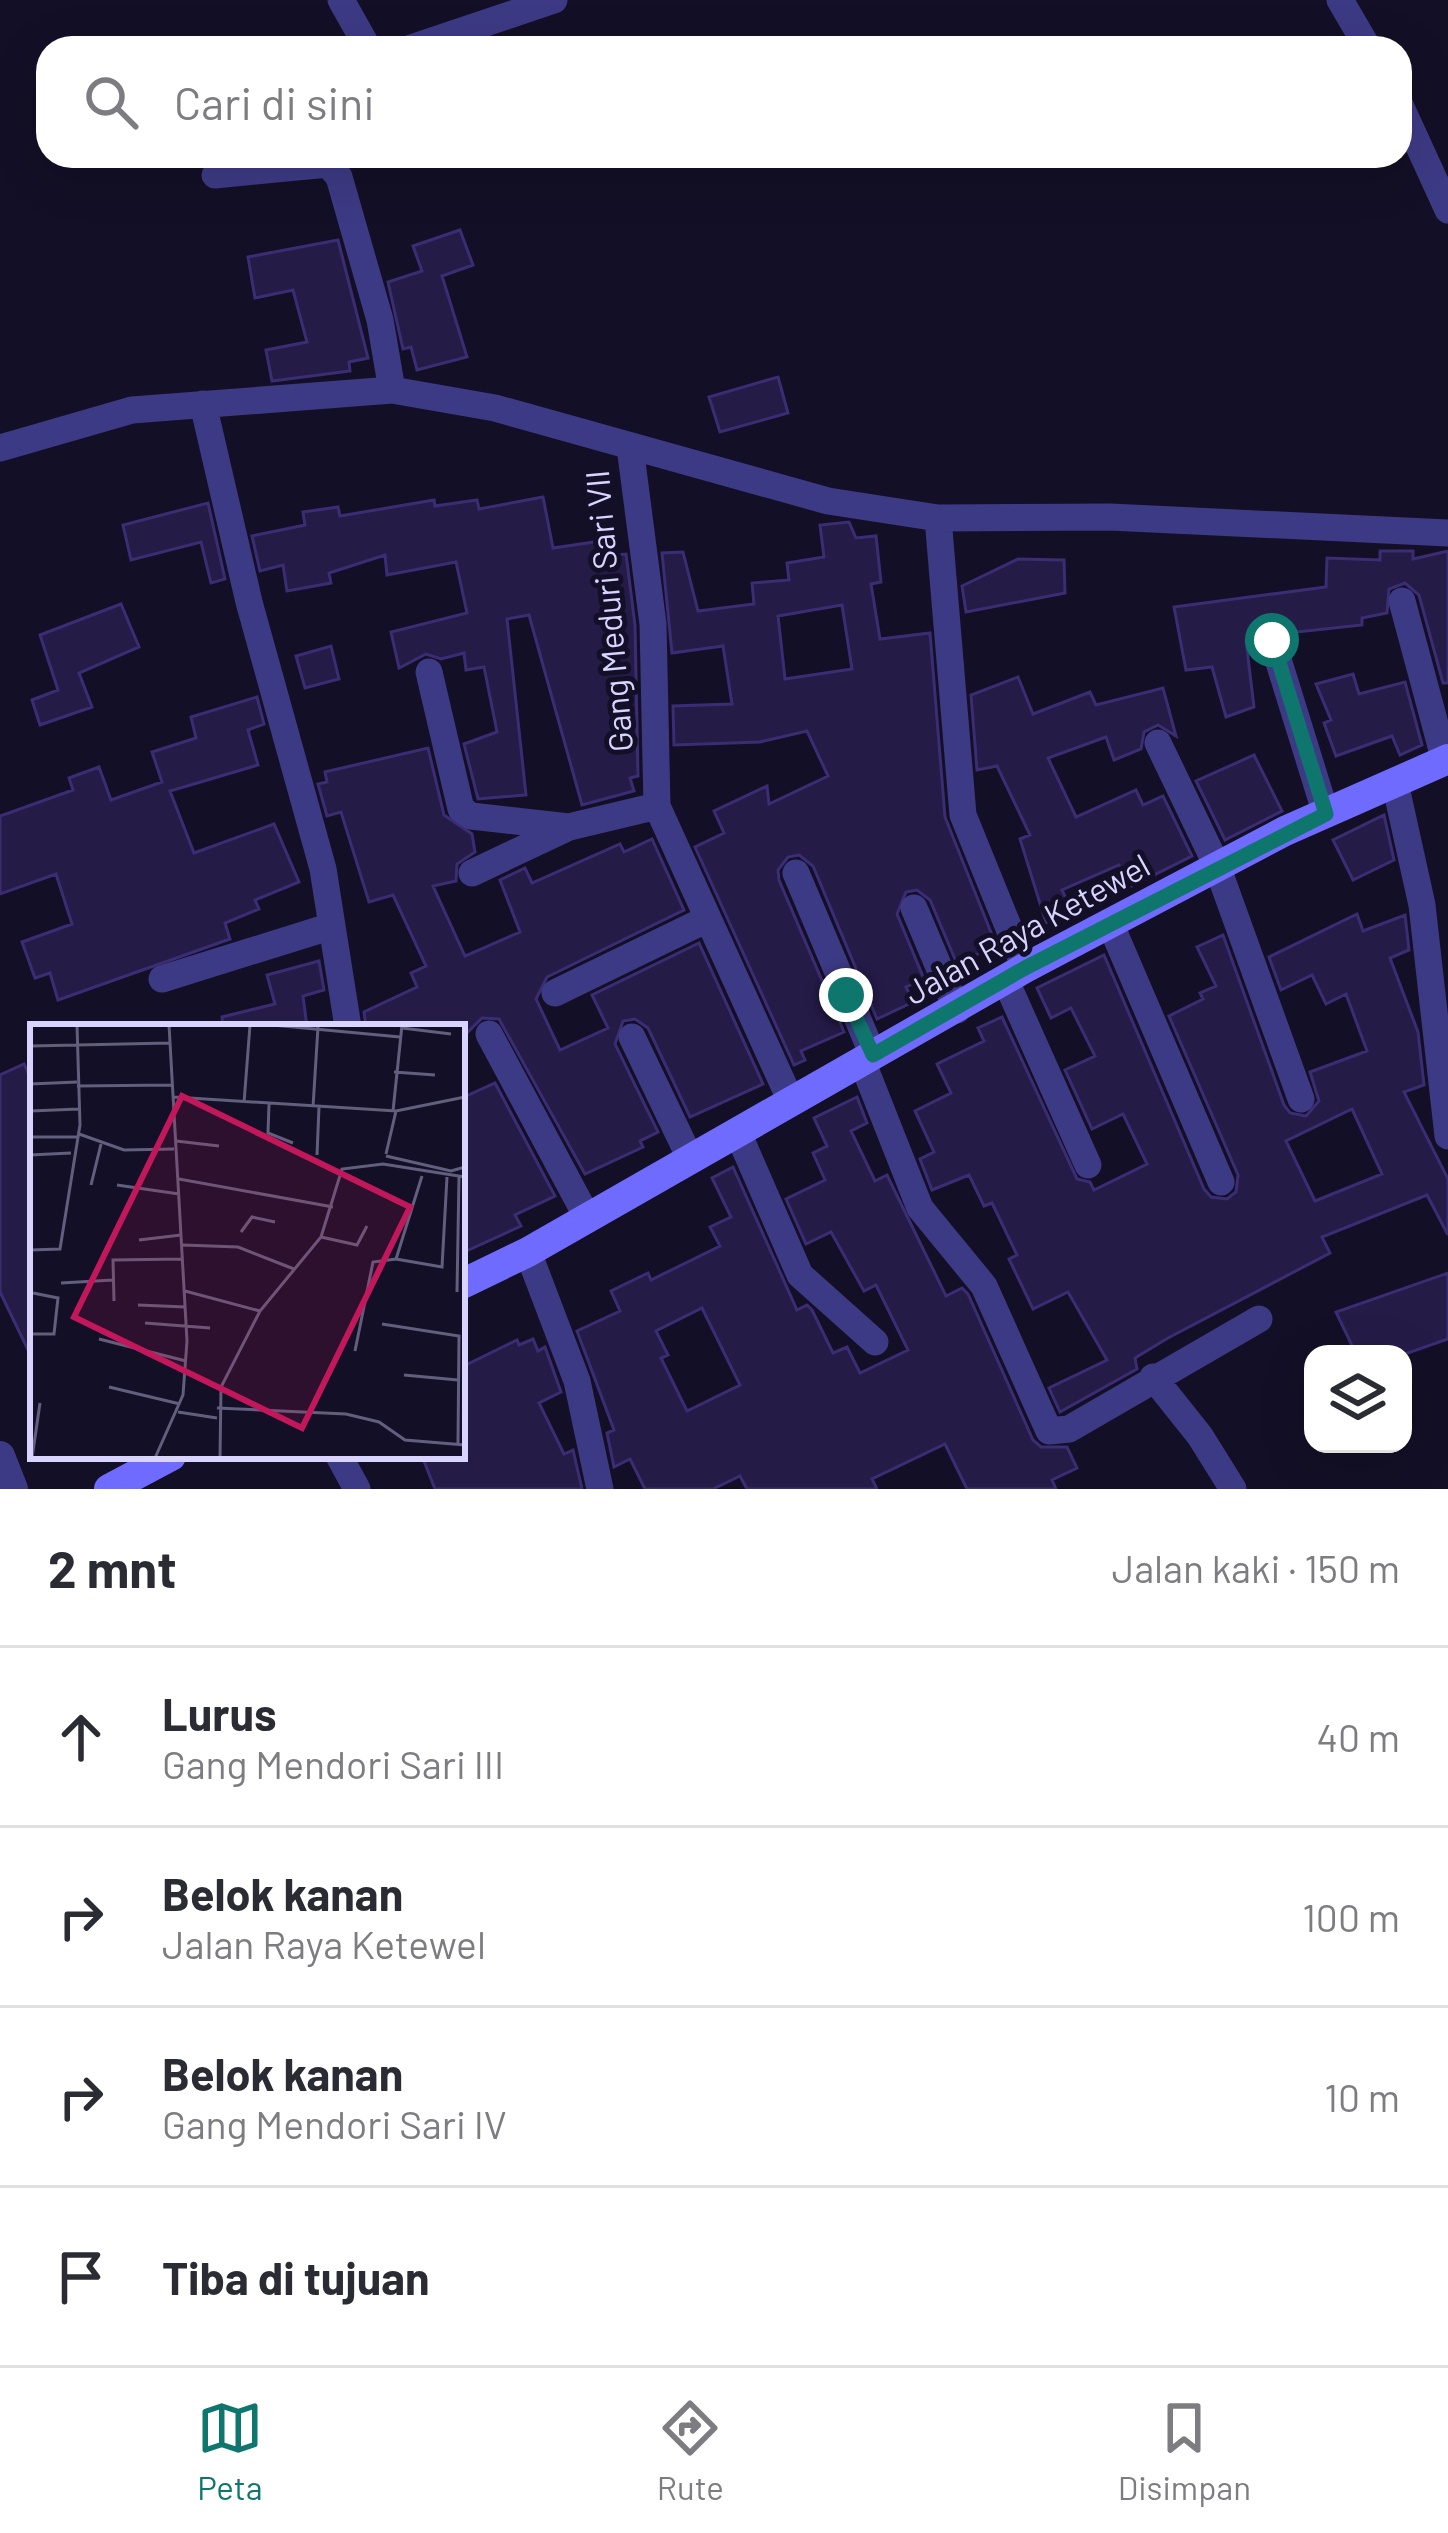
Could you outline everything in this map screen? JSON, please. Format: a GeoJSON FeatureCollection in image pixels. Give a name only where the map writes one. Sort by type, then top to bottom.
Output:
{"type":"FeatureCollection","features":[{"type":"Feature","properties":{"kind":"main road","name":"Jalan Raya Ketewel"},"geometry":{"type":"LineString","coordinates":[[465,1283],[528,1252],[1015,973],[1216,866],[1446,760]]}},
{"type":"Feature","properties":{"kind":"main road"},"geometry":{"type":"LineString","coordinates":[[109,1489],[165,1459]]}},
{"type":"Feature","properties":{"kind":"street"},"geometry":{"type":"LineString","coordinates":[[341,0],[361,36]]}},
{"type":"Feature","properties":{"kind":"street"},"geometry":{"type":"LineString","coordinates":[[447,36],[554,0]]}},
{"type":"Feature","properties":{"kind":"street"},"geometry":{"type":"LineString","coordinates":[[1340,0],[1361,36]]}},
{"type":"Feature","properties":{"kind":"street"},"geometry":{"type":"LineString","coordinates":[[1412,131],[1448,210]]}},
{"type":"Feature","properties":{"kind":"street"},"geometry":{"type":"LineString","coordinates":[[214,176],[290,168]]}},
{"type":"Feature","properties":{"kind":"street"},"geometry":{"type":"LineString","coordinates":[[331,168],[339,177],[380,320],[392,390]]}},
{"type":"Feature","properties":{"kind":"street"},"geometry":{"type":"LineString","coordinates":[[0,448],[133,410],[392,390],[495,408],[828,501],[938,518],[1110,517],[1448,533]]}},
{"type":"Feature","properties":{"kind":"street"},"geometry":{"type":"LineString","coordinates":[[203,404],[249,602],[322,869],[348,1024]]}},
{"type":"Feature","properties":{"kind":"street","name":"Gang Meduri Sari VII"},"geometry":{"type":"LineString","coordinates":[[630,447],[653,625],[657,806],[790,1099]]}},
{"type":"Feature","properties":{"kind":"street"},"geometry":{"type":"LineString","coordinates":[[938,518],[963,815],[1015,973],[1088,1165]]}},
{"type":"Feature","properties":{"kind":"street"},"geometry":{"type":"LineString","coordinates":[[1402,602],[1446,760]]}},
{"type":"Feature","properties":{"kind":"street"},"geometry":{"type":"LineString","coordinates":[[1272,640],[1326,814]]}},
{"type":"Feature","properties":{"kind":"street"},"geometry":{"type":"LineString","coordinates":[[429,672],[461,809],[471,816],[569,827]]}},
{"type":"Feature","properties":{"kind":"street"},"geometry":{"type":"LineString","coordinates":[[1158,743],[1216,866],[1301,1099]]}},
{"type":"Feature","properties":{"kind":"street"},"geometry":{"type":"LineString","coordinates":[[1395,783],[1422,905],[1448,1136]]}},
{"type":"Feature","properties":{"kind":"street"},"geometry":{"type":"LineString","coordinates":[[472,873],[569,827],[657,806]]}},
{"type":"Feature","properties":{"kind":"street"},"geometry":{"type":"LineString","coordinates":[[796,874],[920,1208],[984,1286],[1045,1426],[1053,1432],[1069,1429],[1258,1319]]}},
{"type":"Feature","properties":{"kind":"street"},"geometry":{"type":"LineString","coordinates":[[914,908],[957,1010]]}},
{"type":"Feature","properties":{"kind":"street"},"geometry":{"type":"LineString","coordinates":[[555,993],[705,920]]}},
{"type":"Feature","properties":{"kind":"street"},"geometry":{"type":"LineString","coordinates":[[1110,923],[1221,1183]]}},
{"type":"Feature","properties":{"kind":"street"},"geometry":{"type":"LineString","coordinates":[[162,980],[332,926]]}},
{"type":"Feature","properties":{"kind":"street"},"geometry":{"type":"LineString","coordinates":[[489,1034],[586,1215]]}},
{"type":"Feature","properties":{"kind":"street"},"geometry":{"type":"LineString","coordinates":[[632,1036],[690,1158]]}},
{"type":"Feature","properties":{"kind":"street"},"geometry":{"type":"LineString","coordinates":[[738,1133],[800,1275],[875,1342]]}},
{"type":"Feature","properties":{"kind":"street"},"geometry":{"type":"LineString","coordinates":[[528,1252],[577,1381],[600,1489]]}},
{"type":"Feature","properties":{"kind":"street"},"geometry":{"type":"LineString","coordinates":[[1153,1377],[1201,1436],[1233,1489]]}},
{"type":"Feature","properties":{"kind":"street"},"geometry":{"type":"LineString","coordinates":[[0,1456],[13,1489]]}},
{"type":"Feature","properties":{"kind":"street"},"geometry":{"type":"LineString","coordinates":[[341,1459],[357,1489]]}},
{"type":"Feature","properties":{"kind":"building"},"geometry":{"type":"Polygon","coordinates":[[[460,230],[473,265],[442,276],[467,357],[417,370],[411,347],[403,349],[388,282],[422,271],[413,246],[460,230]]]}},
{"type":"Feature","properties":{"kind":"building"},"geometry":{"type":"Polygon","coordinates":[[[338,240],[368,358],[349,362],[350,371],[272,381],[266,350],[307,342],[293,290],[255,298],[248,257],[338,240]]]}},
{"type":"Feature","properties":{"kind":"building"},"geometry":{"type":"Polygon","coordinates":[[[778,377],[788,413],[720,432],[709,397],[778,377]]]}},
{"type":"Feature","properties":{"kind":"building"},"geometry":{"type":"Polygon","coordinates":[[[543,497],[553,548],[601,541],[603,556],[626,554],[635,625],[638,776],[630,778],[634,791],[582,805],[529,615],[507,619],[526,795],[478,799],[464,744],[497,732],[484,667],[466,670],[464,653],[441,659],[426,654],[399,668],[391,632],[467,613],[456,562],[387,575],[385,555],[329,573],[331,583],[287,591],[283,565],[260,571],[252,536],[305,525],[303,512],[338,507],[340,516],[434,500],[435,506],[477,500],[479,509],[543,497]]]}},
{"type":"Feature","properties":{"kind":"building"},"geometry":{"type":"Polygon","coordinates":[[[208,503],[225,579],[211,583],[201,542],[131,560],[123,525],[208,503]]]}},
{"type":"Feature","properties":{"kind":"building"},"geometry":{"type":"Polygon","coordinates":[[[849,522],[856,538],[876,536],[881,582],[871,584],[880,639],[930,633],[945,817],[996,945],[957,964],[930,900],[917,890],[906,892],[897,914],[924,979],[906,987],[913,1002],[877,1019],[813,866],[799,855],[788,857],[778,870],[779,880],[844,1032],[801,1051],[805,1060],[794,1065],[695,847],[724,833],[714,811],[767,786],[769,804],[828,776],[807,731],[760,742],[674,745],[673,706],[732,704],[723,646],[672,653],[662,553],[683,552],[698,611],[754,604],[752,583],[789,580],[787,563],[824,557],[820,525],[849,522]],[[842,605],[778,616],[785,679],[852,669],[842,605]]]}},
{"type":"Feature","properties":{"kind":"building"},"geometry":{"type":"Polygon","coordinates":[[[1380,551],[1413,551],[1413,559],[1448,551],[1448,683],[1443,683],[1419,595],[1405,583],[1389,589],[1387,613],[1362,618],[1362,625],[1288,633],[1275,622],[1260,627],[1254,640],[1246,641],[1254,707],[1226,717],[1212,667],[1186,670],[1174,607],[1326,587],[1327,558],[1380,560],[1380,551]]]}},
{"type":"Feature","properties":{"kind":"building"},"geometry":{"type":"Polygon","coordinates":[[[1018,559],[1064,560],[1065,593],[966,612],[962,586],[1018,559]]]}},
{"type":"Feature","properties":{"kind":"building"},"geometry":{"type":"Polygon","coordinates":[[[121,604],[139,647],[79,673],[92,707],[40,725],[32,700],[58,690],[40,635],[121,604]]]}},
{"type":"Feature","properties":{"kind":"building"},"geometry":{"type":"Polygon","coordinates":[[[331,646],[339,679],[305,688],[296,656],[331,646]]]}},
{"type":"Feature","properties":{"kind":"building"},"geometry":{"type":"Polygon","coordinates":[[[1353,674],[1359,694],[1405,682],[1422,745],[1400,755],[1392,736],[1336,756],[1324,723],[1331,720],[1316,684],[1353,674]]]}},
{"type":"Feature","properties":{"kind":"building"},"geometry":{"type":"Polygon","coordinates":[[[1018,677],[1033,714],[1090,692],[1096,705],[1163,688],[1176,736],[1158,725],[1144,732],[1141,749],[1114,760],[1106,737],[1048,758],[1076,817],[1136,790],[1143,805],[1163,796],[1192,856],[1130,887],[1119,865],[1062,890],[1072,911],[1046,923],[1020,839],[1030,835],[997,766],[977,770],[971,695],[1018,677]]]}},
{"type":"Feature","properties":{"kind":"building"},"geometry":{"type":"Polygon","coordinates":[[[257,697],[264,724],[248,730],[258,765],[170,791],[194,853],[274,824],[299,882],[255,900],[259,909],[225,923],[230,939],[58,1000],[50,973],[35,978],[22,942],[72,924],[56,874],[0,894],[0,816],[73,790],[69,778],[99,767],[111,800],[162,782],[152,752],[196,738],[191,717],[257,697]]]}},
{"type":"Feature","properties":{"kind":"building"},"geometry":{"type":"Polygon","coordinates":[[[428,748],[444,815],[472,834],[475,852],[457,864],[456,881],[433,886],[465,956],[520,932],[500,880],[525,868],[532,883],[620,844],[624,852],[652,839],[684,910],[547,977],[536,999],[560,1050],[608,1028],[592,995],[699,943],[763,1084],[690,1117],[648,1028],[635,1019],[623,1021],[615,1044],[658,1132],[640,1141],[643,1147],[585,1174],[499,1019],[482,1018],[465,1035],[465,1024],[366,1024],[364,1012],[417,987],[411,973],[426,966],[393,895],[369,902],[341,812],[327,816],[318,784],[327,782],[325,772],[428,748]]]}},
{"type":"Feature","properties":{"kind":"building"},"geometry":{"type":"Polygon","coordinates":[[[1254,755],[1282,811],[1225,840],[1196,781],[1254,755]]]}},
{"type":"Feature","properties":{"kind":"building"},"geometry":{"type":"Polygon","coordinates":[[[1384,815],[1394,860],[1353,880],[1333,840],[1384,815]]]}},
{"type":"Feature","properties":{"kind":"building"},"geometry":{"type":"Polygon","coordinates":[[[1357,914],[1363,931],[1405,915],[1409,950],[1390,958],[1418,1032],[1424,1085],[1404,1092],[1448,1179],[1448,1235],[1427,1195],[1322,1237],[1330,1253],[1168,1338],[1135,1358],[1137,1369],[1060,1412],[1049,1388],[1107,1360],[1068,1292],[1033,1309],[1009,1259],[1017,1255],[992,1203],[984,1206],[969,1175],[932,1190],[920,1159],[934,1152],[915,1111],[951,1093],[937,1064],[984,1041],[978,1028],[1002,1017],[1077,1179],[1090,1182],[1094,1190],[1147,1164],[1123,1114],[1092,1129],[1065,1070],[1095,1056],[1071,1008],[1051,1018],[1037,988],[1104,955],[1204,1189],[1211,1197],[1227,1199],[1236,1192],[1238,1175],[1169,1016],[1203,999],[1200,993],[1216,986],[1197,947],[1223,935],[1290,1113],[1306,1116],[1319,1101],[1310,1072],[1367,1051],[1346,994],[1326,1004],[1312,975],[1281,990],[1269,957],[1357,914]],[[1352,1109],[1286,1141],[1315,1201],[1382,1174],[1352,1109]]]}},
{"type":"Feature","properties":{"kind":"building"},"geometry":{"type":"Polygon","coordinates":[[[319,961],[324,990],[303,996],[307,1024],[223,1024],[222,1017],[275,1004],[267,975],[319,961]]]}},
{"type":"Feature","properties":{"kind":"building"},"geometry":{"type":"Polygon","coordinates":[[[24,1064],[30,1077],[30,1354],[0,1292],[0,1075],[24,1064]]]}},
{"type":"Feature","properties":{"kind":"building"},"geometry":{"type":"Polygon","coordinates":[[[495,1083],[555,1196],[515,1215],[521,1226],[465,1252],[465,1097],[495,1083]]]}},
{"type":"Feature","properties":{"kind":"building"},"geometry":{"type":"Polygon","coordinates":[[[857,1097],[867,1123],[851,1131],[875,1181],[887,1175],[946,1296],[962,1288],[968,1294],[1033,1440],[1041,1447],[1067,1447],[1077,1468],[1052,1480],[1056,1489],[967,1489],[945,1444],[872,1479],[877,1489],[747,1489],[740,1476],[713,1489],[645,1489],[630,1459],[614,1467],[607,1433],[614,1430],[577,1331],[620,1311],[611,1291],[648,1273],[651,1280],[720,1246],[710,1227],[731,1217],[712,1178],[733,1167],[797,1310],[807,1305],[812,1310],[833,1353],[847,1347],[860,1373],[908,1350],[876,1285],[864,1291],[831,1232],[806,1244],[786,1199],[825,1180],[813,1153],[827,1146],[814,1118],[857,1097]],[[702,1308],[656,1331],[668,1355],[661,1358],[687,1411],[740,1385],[702,1308]]]}},
{"type":"Feature","properties":{"kind":"building"},"geometry":{"type":"Polygon","coordinates":[[[1448,1273],[1448,1339],[1412,1352],[1412,1345],[1352,1345],[1336,1312],[1448,1273]]]}},
{"type":"Feature","properties":{"kind":"building"},"geometry":{"type":"Polygon","coordinates":[[[533,1339],[538,1351],[545,1347],[561,1392],[539,1403],[564,1454],[573,1450],[582,1489],[435,1489],[423,1459],[465,1459],[465,1366],[517,1340],[519,1345],[533,1339]]]}},
{"type":"Feature","properties":{"kind":"route"},"geometry":{"type":"LineString","coordinates":[[846,995],[873,1055],[1216,866],[1326,814],[1272,640]]}}]}
